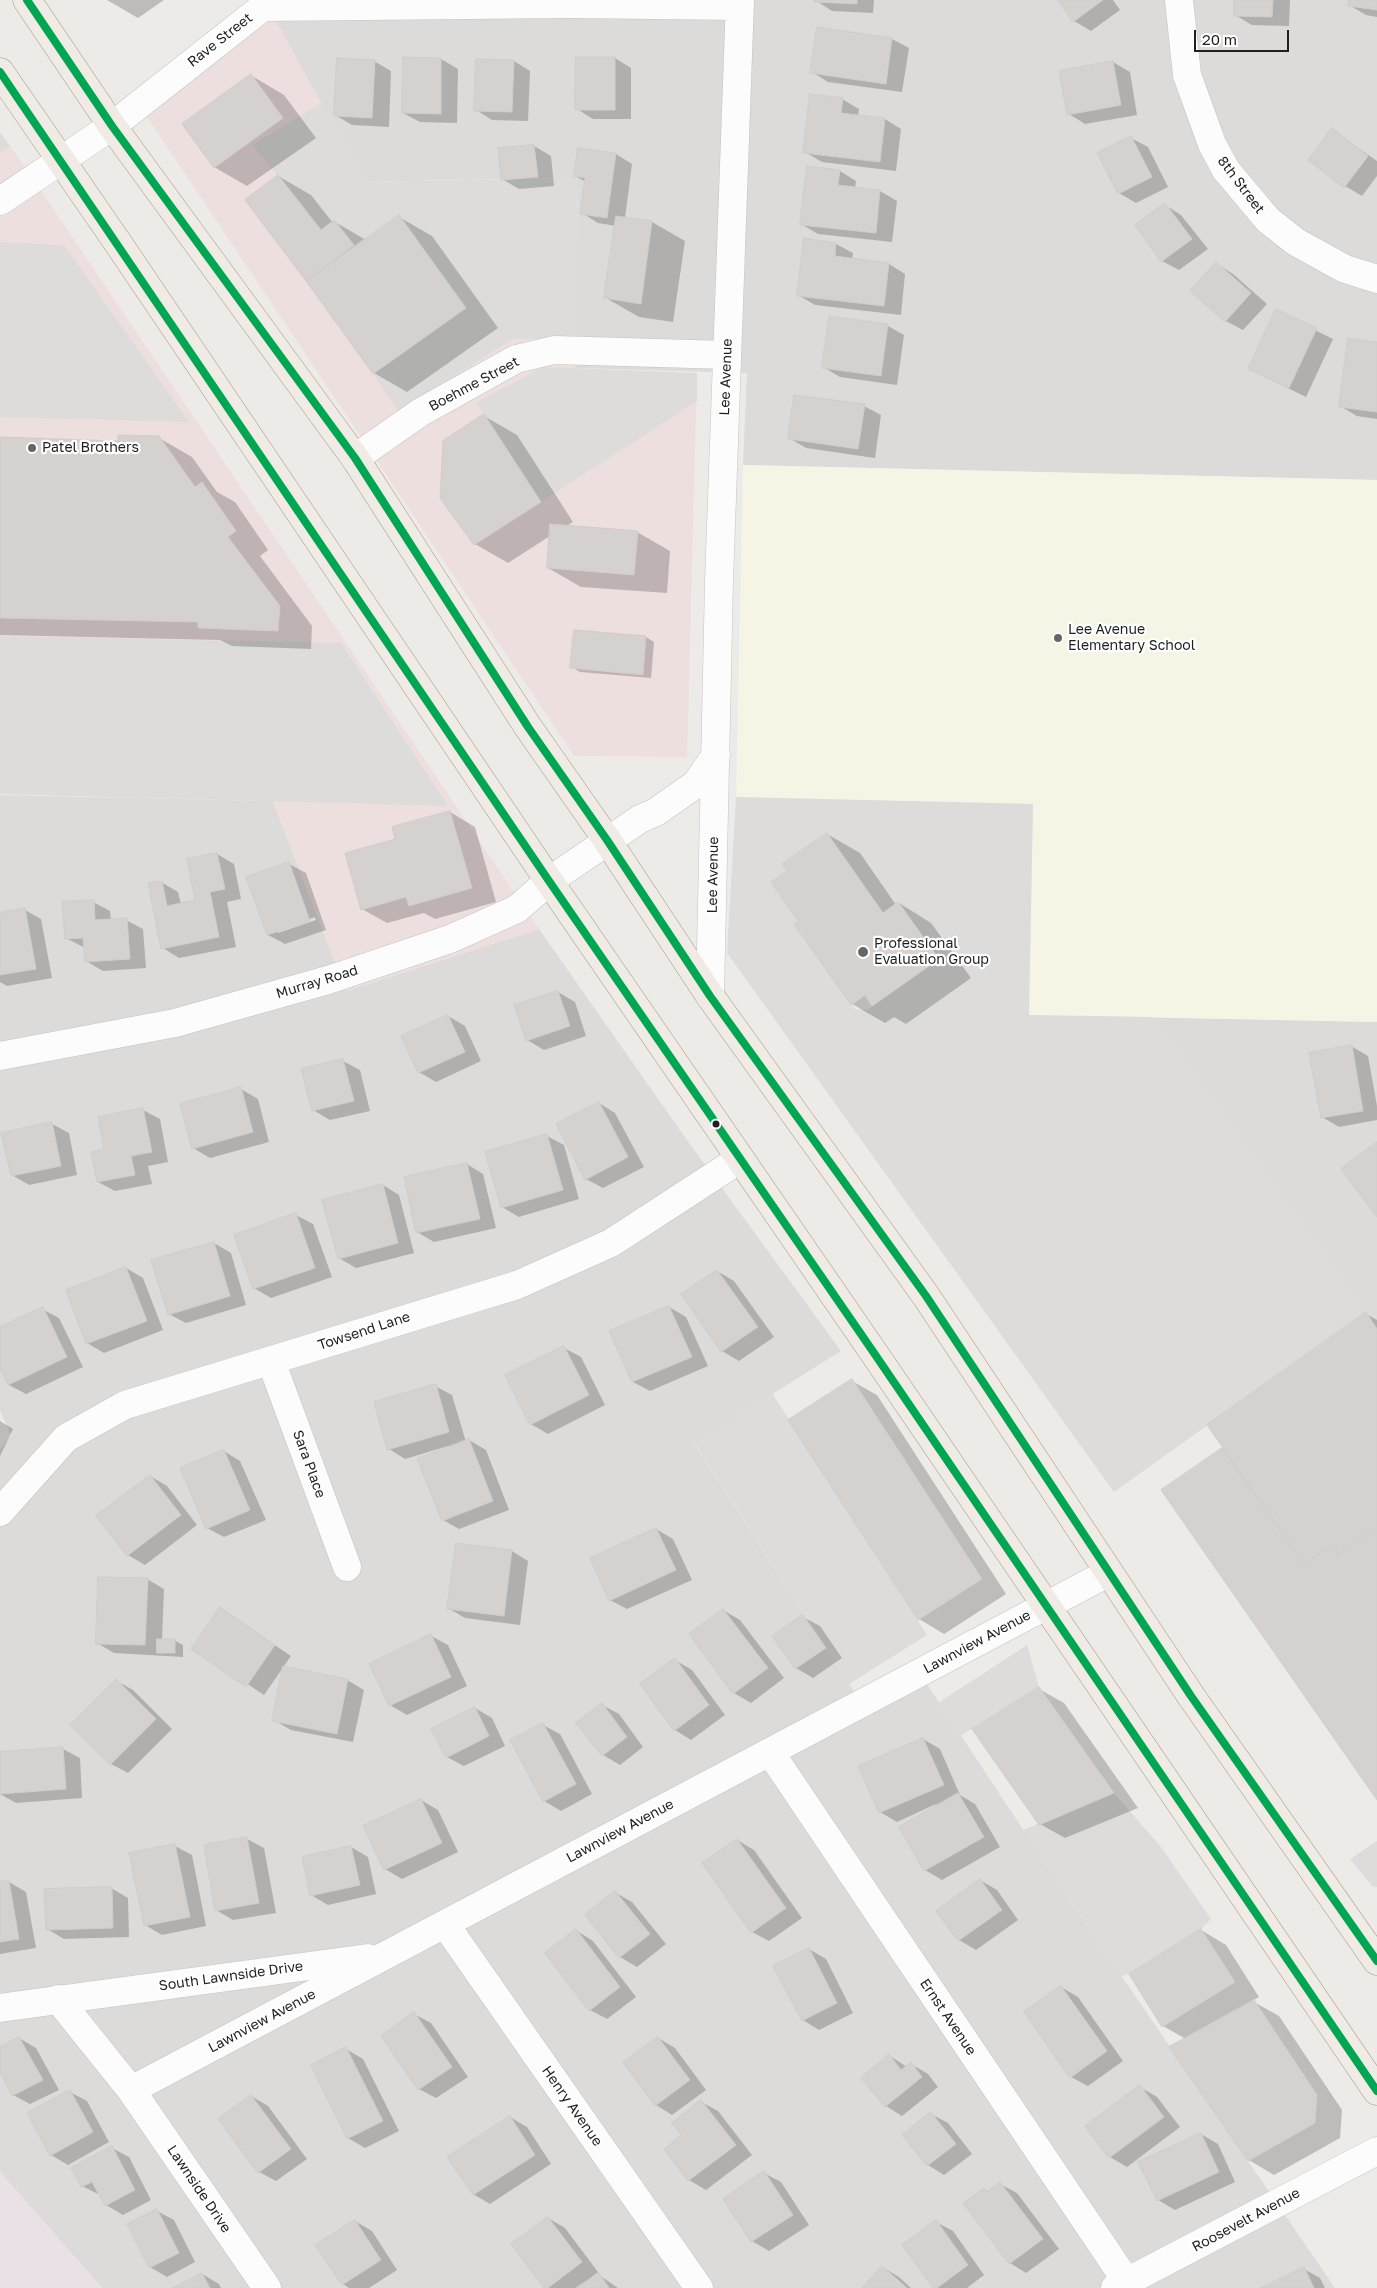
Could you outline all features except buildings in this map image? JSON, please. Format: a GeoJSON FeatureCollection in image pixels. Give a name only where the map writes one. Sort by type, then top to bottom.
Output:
{"type":"FeatureCollection","features":[{"type":"Feature","properties":{"kind":"main road"},"geometry":{"type":"LineString","coordinates":[[27,0],[112,126],[355,458],[528,727],[607,840],[710,996],[926,1296],[1108,1573],[1265,1804],[1377,1961]]}},
{"type":"Feature","properties":{"kind":"main road"},"geometry":{"type":"LineString","coordinates":[[0,72],[120,246],[549,881],[1377,2091]]}},
{"type":"Feature","properties":{"kind":"street","name":"8th Street"},"geometry":{"type":"LineString","coordinates":[[1179,0],[1187,75],[1212,144],[1226,170],[1268,220],[1296,242],[1345,269],[1377,280]]}},
{"type":"Feature","properties":{"kind":"street","name":"Rave Street"},"geometry":{"type":"LineString","coordinates":[[0,201],[112,126],[263,7],[739,3]]}},
{"type":"Feature","properties":{"kind":"street","name":"Lee Avenue"},"geometry":{"type":"LineString","coordinates":[[710,996],[727,355],[739,3]]}},
{"type":"Feature","properties":{"kind":"street","name":"Boehme Street"},"geometry":{"type":"LineString","coordinates":[[355,458],[421,412],[516,359],[554,350],[727,355]]}},
{"type":"Feature","properties":{"kind":"street"},"geometry":{"type":"LineString","coordinates":[[607,840],[640,819],[656,812],[696,784],[716,755]]}},
{"type":"Feature","properties":{"kind":"street","name":"Murray Road"},"geometry":{"type":"LineString","coordinates":[[0,1056],[175,1023],[328,980],[450,939],[517,909],[549,881],[607,840]]}},
{"type":"Feature","properties":{"kind":"street","name":"Towsend Lane"},"geometry":{"type":"LineString","coordinates":[[0,1512],[66,1438],[125,1405],[532,1278],[611,1244],[740,1159]]}},
{"type":"Feature","properties":{"kind":"street","name":"Sara Place"},"geometry":{"type":"LineString","coordinates":[[271,1361],[347,1567]]}},
{"type":"Feature","properties":{"kind":"street","name":"Lawnview Avenue"},"geometry":{"type":"LineString","coordinates":[[131,2090],[1108,1573]]}},
{"type":"Feature","properties":{"kind":"street","name":"Ernst Avenue"},"geometry":{"type":"LineString","coordinates":[[770,1752],[1121,2285]]}},
{"type":"Feature","properties":{"kind":"street","name":"Henry Avenue"},"geometry":{"type":"LineString","coordinates":[[445,1924],[699,2288]]}},
{"type":"Feature","properties":{"kind":"street","name":"South Lawnside Drive"},"geometry":{"type":"LineString","coordinates":[[0,2008],[385,1955]]}},
{"type":"Feature","properties":{"kind":"street","name":"Lawnside Drive"},"geometry":{"type":"LineString","coordinates":[[67,1998],[267,2288]]}},
{"type":"Feature","properties":{"kind":"street","name":"Roosevelt Avenue"},"geometry":{"type":"LineString","coordinates":[[1121,2285],[1377,2151]]}},
{"type":"Feature","properties":{"kind":"shaded area"},"geometry":{"type":"Polygon","coordinates":[[[275,0],[1377,0],[1377,480],[743,465],[747,373],[575,368],[578,178],[365,182],[274,18],[275,0]]]}},
{"type":"Feature","properties":{"kind":"shaded area"},"geometry":{"type":"Polygon","coordinates":[[[274,18],[365,182],[578,178],[575,368],[697,373],[687,757],[574,756],[145,114],[274,18]]]}},
{"type":"Feature","properties":{"kind":"shaded area"},"geometry":{"type":"Polygon","coordinates":[[[322,103],[365,182],[578,178],[577,339],[512,339],[399,412],[373,374],[466,308],[399,215],[354,245],[335,220],[321,230],[253,145],[322,103]]]}},
{"type":"Feature","properties":{"kind":"shaded area"},"geometry":{"type":"Polygon","coordinates":[[[0,132],[539,929],[346,991],[273,801],[0,794],[0,132]]]}},
{"type":"Feature","properties":{"kind":"shaded area"},"geometry":{"type":"Polygon","coordinates":[[[0,132],[10,146],[0,153],[0,132]]]}},
{"type":"Feature","properties":{"kind":"shaded area"},"geometry":{"type":"Polygon","coordinates":[[[0,242],[64,245],[189,422],[0,417],[0,242]]]}},
{"type":"Feature","properties":{"kind":"shaded area"},"geometry":{"type":"Polygon","coordinates":[[[542,367],[697,373],[697,401],[541,502],[476,403],[542,367]]]}},
{"type":"Feature","properties":{"kind":"shaded area","name":"Lee Avenue Elementary School"},"geometry":{"type":"Polygon","coordinates":[[[743,465],[1377,480],[1377,1022],[1029,1015],[1033,804],[736,797],[743,465]]]}},
{"type":"Feature","properties":{"kind":"shaded area"},"geometry":{"type":"Polygon","coordinates":[[[0,636],[341,643],[448,806],[0,794],[0,636]]]}},
{"type":"Feature","properties":{"kind":"shaded area"},"geometry":{"type":"Polygon","coordinates":[[[0,795],[273,801],[346,991],[539,929],[689,1143],[841,1351],[694,1443],[867,1710],[923,1678],[1073,1905],[1335,2288],[102,2288],[0,2172],[0,1450],[11,1435],[0,1411],[0,795]]]}},
{"type":"Feature","properties":{"kind":"shaded area"},"geometry":{"type":"Polygon","coordinates":[[[736,797],[1033,804],[1029,1015],[1153,1017],[1366,1312],[1114,1492],[727,953],[736,797]],[[827,833],[782,864],[787,871],[771,882],[798,921],[795,924],[855,1009],[867,1010],[939,959],[899,902],[883,913],[827,833]]]}},
{"type":"Feature","properties":{"kind":"shaded area"},"geometry":{"type":"Polygon","coordinates":[[[1153,1017],[1377,1022],[1377,1338],[1153,1017]]]}},
{"type":"Feature","properties":{"kind":"shaded area"},"geometry":{"type":"Polygon","coordinates":[[[772,1393],[927,1635],[849,1684],[694,1442],[772,1393]]]}},
{"type":"Feature","properties":{"kind":"shaded area"},"geometry":{"type":"Polygon","coordinates":[[[1027,1645],[1039,1687],[960,1736],[938,1703],[1027,1645]]]}},
{"type":"Feature","properties":{"kind":"shaded area"},"geometry":{"type":"Polygon","coordinates":[[[1114,1793],[1161,1847],[1211,1919],[1201,1929],[1129,1974],[1121,1976],[1023,1830],[1114,1793]]]}},
{"type":"Feature","properties":{"kind":"shaded area"},"geometry":{"type":"Polygon","coordinates":[[[1377,1841],[1377,1887],[1373,1887],[1350,1859],[1377,1841]]]}},
{"type":"Feature","properties":{"kind":"shaded area"},"geometry":{"type":"Polygon","coordinates":[[[0,2172],[102,2288],[0,2288],[0,2172]]]}},
{"type":"Feature","properties":{"kind":"transit line"},"geometry":{"type":"LineString","coordinates":[[27,0],[112,126],[355,458],[528,727],[607,840],[710,996],[926,1296],[1191,1696],[1377,1961]]}},
{"type":"Feature","properties":{"kind":"transit line"},"geometry":{"type":"LineString","coordinates":[[0,72],[549,881],[874,1353],[1377,2091]]}},
{"type":"Feature","properties":{"kind":"place","name":"Patel Brothers"},"geometry":{"type":"Point","coordinates":[32,448]}},
{"type":"Feature","properties":{"kind":"place","name":"Lee Avenue Elementary School"},"geometry":{"type":"Point","coordinates":[1058,638]}},
{"type":"Feature","properties":{"kind":"place","name":"Professional Evaluation Group"},"geometry":{"type":"Point","coordinates":[863,952]}}]}
